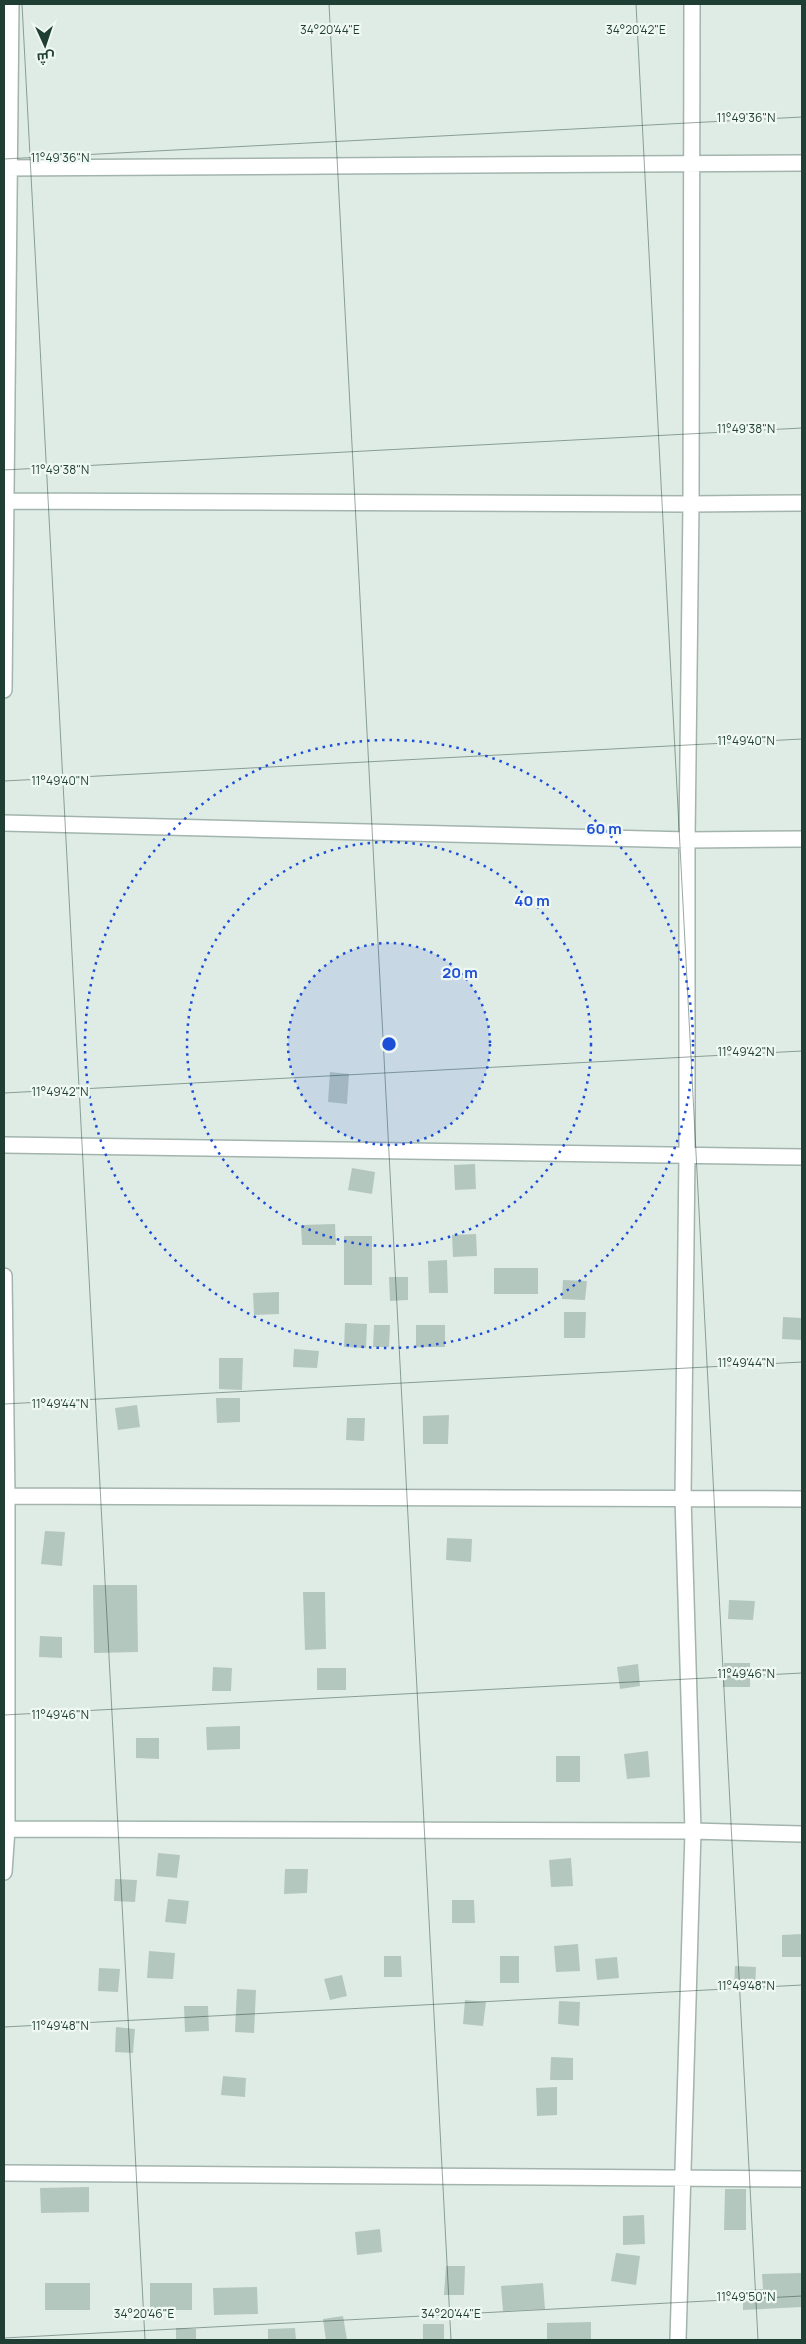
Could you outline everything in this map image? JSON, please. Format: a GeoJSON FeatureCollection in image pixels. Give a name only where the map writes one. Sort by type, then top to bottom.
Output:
{"type":"FeatureCollection","features":[{"type":"Feature","properties":{"kind":"street"},"geometry":{"type":"LineString","coordinates":[[4,690],[7,168],[11,4]]}},
{"type":"Feature","properties":{"kind":"street"},"geometry":{"type":"LineString","coordinates":[[678,2340],[693,1831],[682,1498],[687,1154],[692,4]]}},
{"type":"Feature","properties":{"kind":"street"},"geometry":{"type":"LineString","coordinates":[[7,168],[692,162],[802,163]]}},
{"type":"Feature","properties":{"kind":"street"},"geometry":{"type":"LineString","coordinates":[[4,501],[802,503]]}},
{"type":"Feature","properties":{"kind":"street"},"geometry":{"type":"LineString","coordinates":[[4,824],[687,840],[802,839]]}},
{"type":"Feature","properties":{"kind":"street"},"geometry":{"type":"LineString","coordinates":[[4,1145],[802,1157]]}},
{"type":"Feature","properties":{"kind":"street"},"geometry":{"type":"LineString","coordinates":[[4,1276],[6,1496],[4,1872]]}},
{"type":"Feature","properties":{"kind":"street"},"geometry":{"type":"LineString","coordinates":[[6,1496],[802,1499]]}},
{"type":"Feature","properties":{"kind":"street"},"geometry":{"type":"LineString","coordinates":[[5,1829],[693,1831],[802,1834]]}},
{"type":"Feature","properties":{"kind":"street"},"geometry":{"type":"LineString","coordinates":[[4,2173],[802,2179]]}},
{"type":"Feature","properties":{"kind":"building"},"geometry":{"type":"Polygon","coordinates":[[[330,1072],[349,1074],[347,1104],[328,1102],[330,1072]]]}},
{"type":"Feature","properties":{"kind":"building"},"geometry":{"type":"Polygon","coordinates":[[[475,1164],[476,1189],[455,1190],[454,1165],[475,1164]]]}},
{"type":"Feature","properties":{"kind":"building"},"geometry":{"type":"Polygon","coordinates":[[[352,1168],[375,1172],[372,1194],[348,1190],[352,1168]]]}},
{"type":"Feature","properties":{"kind":"building"},"geometry":{"type":"Polygon","coordinates":[[[335,1224],[336,1245],[302,1245],[301,1225],[335,1224]]]}},
{"type":"Feature","properties":{"kind":"building"},"geometry":{"type":"Polygon","coordinates":[[[476,1234],[477,1256],[453,1257],[452,1235],[476,1234]]]}},
{"type":"Feature","properties":{"kind":"building"},"geometry":{"type":"Polygon","coordinates":[[[344,1236],[372,1236],[372,1285],[344,1285],[344,1236]]]}},
{"type":"Feature","properties":{"kind":"building"},"geometry":{"type":"Polygon","coordinates":[[[447,1260],[448,1293],[429,1293],[428,1261],[447,1260]]]}},
{"type":"Feature","properties":{"kind":"building"},"geometry":{"type":"Polygon","coordinates":[[[494,1268],[538,1268],[538,1294],[494,1294],[494,1268]]]}},
{"type":"Feature","properties":{"kind":"building"},"geometry":{"type":"Polygon","coordinates":[[[389,1277],[408,1277],[408,1300],[390,1301],[389,1277]]]}},
{"type":"Feature","properties":{"kind":"building"},"geometry":{"type":"Polygon","coordinates":[[[563,1280],[587,1281],[585,1300],[562,1299],[563,1280]]]}},
{"type":"Feature","properties":{"kind":"building"},"geometry":{"type":"Polygon","coordinates":[[[279,1292],[279,1314],[254,1315],[253,1293],[279,1292]]]}},
{"type":"Feature","properties":{"kind":"building"},"geometry":{"type":"Polygon","coordinates":[[[564,1312],[586,1312],[585,1338],[564,1338],[564,1312]]]}},
{"type":"Feature","properties":{"kind":"building"},"geometry":{"type":"Polygon","coordinates":[[[783,1317],[802,1318],[802,1340],[782,1339],[783,1317]]]}},
{"type":"Feature","properties":{"kind":"building"},"geometry":{"type":"Polygon","coordinates":[[[345,1323],[367,1324],[366,1348],[344,1347],[345,1323]]]}},
{"type":"Feature","properties":{"kind":"building"},"geometry":{"type":"Polygon","coordinates":[[[374,1325],[390,1325],[389,1347],[373,1347],[374,1325]]]}},
{"type":"Feature","properties":{"kind":"building"},"geometry":{"type":"Polygon","coordinates":[[[416,1325],[445,1325],[445,1347],[416,1347],[416,1325]]]}},
{"type":"Feature","properties":{"kind":"building"},"geometry":{"type":"Polygon","coordinates":[[[294,1349],[319,1351],[317,1368],[293,1367],[294,1349]]]}},
{"type":"Feature","properties":{"kind":"building"},"geometry":{"type":"Polygon","coordinates":[[[219,1358],[243,1358],[242,1390],[219,1389],[219,1358]]]}},
{"type":"Feature","properties":{"kind":"building"},"geometry":{"type":"Polygon","coordinates":[[[216,1398],[240,1398],[240,1422],[217,1423],[216,1398]]]}},
{"type":"Feature","properties":{"kind":"building"},"geometry":{"type":"Polygon","coordinates":[[[137,1405],[140,1427],[118,1430],[115,1408],[137,1405]]]}},
{"type":"Feature","properties":{"kind":"building"},"geometry":{"type":"Polygon","coordinates":[[[449,1415],[448,1444],[423,1444],[423,1416],[449,1415]]]}},
{"type":"Feature","properties":{"kind":"building"},"geometry":{"type":"Polygon","coordinates":[[[347,1418],[365,1418],[364,1441],[346,1440],[347,1418]]]}},
{"type":"Feature","properties":{"kind":"building"},"geometry":{"type":"Polygon","coordinates":[[[45,1531],[65,1532],[62,1566],[41,1564],[45,1531]]]}},
{"type":"Feature","properties":{"kind":"building"},"geometry":{"type":"Polygon","coordinates":[[[447,1538],[472,1539],[471,1562],[446,1560],[447,1538]]]}},
{"type":"Feature","properties":{"kind":"building"},"geometry":{"type":"Polygon","coordinates":[[[93,1585],[137,1585],[138,1652],[94,1653],[93,1585]]]}},
{"type":"Feature","properties":{"kind":"building"},"geometry":{"type":"Polygon","coordinates":[[[303,1592],[325,1592],[326,1649],[305,1650],[303,1592]]]}},
{"type":"Feature","properties":{"kind":"building"},"geometry":{"type":"Polygon","coordinates":[[[729,1600],[755,1601],[753,1620],[728,1619],[729,1600]]]}},
{"type":"Feature","properties":{"kind":"building"},"geometry":{"type":"Polygon","coordinates":[[[40,1636],[62,1637],[62,1658],[39,1657],[40,1636]]]}},
{"type":"Feature","properties":{"kind":"building"},"geometry":{"type":"Polygon","coordinates":[[[724,1663],[750,1663],[750,1687],[723,1687],[724,1663]]]}},
{"type":"Feature","properties":{"kind":"building"},"geometry":{"type":"Polygon","coordinates":[[[638,1664],[640,1686],[620,1689],[617,1667],[638,1664]]]}},
{"type":"Feature","properties":{"kind":"building"},"geometry":{"type":"Polygon","coordinates":[[[213,1667],[232,1668],[231,1691],[212,1691],[213,1667]]]}},
{"type":"Feature","properties":{"kind":"building"},"geometry":{"type":"Polygon","coordinates":[[[317,1668],[346,1668],[346,1690],[317,1690],[317,1668]]]}},
{"type":"Feature","properties":{"kind":"building"},"geometry":{"type":"Polygon","coordinates":[[[240,1726],[240,1749],[207,1750],[206,1727],[240,1726]]]}},
{"type":"Feature","properties":{"kind":"building"},"geometry":{"type":"Polygon","coordinates":[[[136,1738],[159,1738],[159,1759],[136,1758],[136,1738]]]}},
{"type":"Feature","properties":{"kind":"building"},"geometry":{"type":"Polygon","coordinates":[[[648,1751],[650,1777],[627,1779],[624,1754],[648,1751]]]}},
{"type":"Feature","properties":{"kind":"building"},"geometry":{"type":"Polygon","coordinates":[[[556,1756],[580,1756],[580,1782],[556,1782],[556,1756]]]}},
{"type":"Feature","properties":{"kind":"building"},"geometry":{"type":"Polygon","coordinates":[[[158,1853],[180,1855],[177,1878],[156,1876],[158,1853]]]}},
{"type":"Feature","properties":{"kind":"building"},"geometry":{"type":"Polygon","coordinates":[[[571,1858],[573,1886],[551,1887],[549,1860],[571,1858]]]}},
{"type":"Feature","properties":{"kind":"building"},"geometry":{"type":"Polygon","coordinates":[[[285,1869],[308,1869],[307,1893],[284,1894],[285,1869]]]}},
{"type":"Feature","properties":{"kind":"building"},"geometry":{"type":"Polygon","coordinates":[[[115,1879],[137,1880],[135,1902],[114,1901],[115,1879]]]}},
{"type":"Feature","properties":{"kind":"building"},"geometry":{"type":"Polygon","coordinates":[[[168,1899],[189,1901],[186,1924],[165,1922],[168,1899]]]}},
{"type":"Feature","properties":{"kind":"building"},"geometry":{"type":"Polygon","coordinates":[[[452,1900],[474,1900],[475,1923],[452,1923],[452,1900]]]}},
{"type":"Feature","properties":{"kind":"building"},"geometry":{"type":"Polygon","coordinates":[[[802,1934],[802,1957],[782,1957],[782,1935],[802,1934]]]}},
{"type":"Feature","properties":{"kind":"building"},"geometry":{"type":"Polygon","coordinates":[[[578,1944],[580,1971],[556,1972],[554,1946],[578,1944]]]}},
{"type":"Feature","properties":{"kind":"building"},"geometry":{"type":"Polygon","coordinates":[[[149,1951],[175,1953],[173,1979],[147,1978],[149,1951]]]}},
{"type":"Feature","properties":{"kind":"building"},"geometry":{"type":"Polygon","coordinates":[[[384,1956],[401,1956],[402,1977],[384,1977],[384,1956]]]}},
{"type":"Feature","properties":{"kind":"building"},"geometry":{"type":"Polygon","coordinates":[[[500,1956],[519,1956],[519,1983],[500,1983],[500,1956]]]}},
{"type":"Feature","properties":{"kind":"building"},"geometry":{"type":"Polygon","coordinates":[[[617,1957],[619,1978],[597,1980],[595,1959],[617,1957]]]}},
{"type":"Feature","properties":{"kind":"building"},"geometry":{"type":"Polygon","coordinates":[[[735,1966],[756,1967],[755,1988],[734,1987],[735,1966]]]}},
{"type":"Feature","properties":{"kind":"building"},"geometry":{"type":"Polygon","coordinates":[[[99,1968],[120,1969],[118,1992],[98,1991],[99,1968]]]}},
{"type":"Feature","properties":{"kind":"building"},"geometry":{"type":"Polygon","coordinates":[[[342,1975],[347,1996],[330,2000],[324,1979],[342,1975]]]}},
{"type":"Feature","properties":{"kind":"building"},"geometry":{"type":"Polygon","coordinates":[[[237,1989],[256,1990],[254,2033],[235,2032],[237,1989]]]}},
{"type":"Feature","properties":{"kind":"building"},"geometry":{"type":"Polygon","coordinates":[[[465,2000],[486,2002],[483,2026],[463,2024],[465,2000]]]}},
{"type":"Feature","properties":{"kind":"building"},"geometry":{"type":"Polygon","coordinates":[[[559,2001],[580,2002],[579,2026],[558,2024],[559,2001]]]}},
{"type":"Feature","properties":{"kind":"building"},"geometry":{"type":"Polygon","coordinates":[[[184,2006],[208,2006],[209,2031],[185,2032],[184,2006]]]}},
{"type":"Feature","properties":{"kind":"building"},"geometry":{"type":"Polygon","coordinates":[[[116,2027],[135,2029],[133,2053],[115,2052],[116,2027]]]}},
{"type":"Feature","properties":{"kind":"building"},"geometry":{"type":"Polygon","coordinates":[[[551,2057],[573,2058],[573,2080],[550,2080],[551,2057]]]}},
{"type":"Feature","properties":{"kind":"building"},"geometry":{"type":"Polygon","coordinates":[[[223,2076],[246,2078],[245,2097],[221,2095],[223,2076]]]}},
{"type":"Feature","properties":{"kind":"building"},"geometry":{"type":"Polygon","coordinates":[[[557,2087],[557,2115],[537,2116],[536,2088],[557,2087]]]}},
{"type":"Feature","properties":{"kind":"building"},"geometry":{"type":"Polygon","coordinates":[[[89,2187],[89,2212],[41,2213],[40,2188],[89,2187]]]}},
{"type":"Feature","properties":{"kind":"building"},"geometry":{"type":"Polygon","coordinates":[[[725,2189],[746,2189],[746,2230],[724,2230],[725,2189]]]}},
{"type":"Feature","properties":{"kind":"building"},"geometry":{"type":"Polygon","coordinates":[[[644,2215],[645,2244],[623,2245],[623,2216],[644,2215]]]}},
{"type":"Feature","properties":{"kind":"building"},"geometry":{"type":"Polygon","coordinates":[[[380,2229],[382,2252],[357,2255],[355,2232],[380,2229]]]}},
{"type":"Feature","properties":{"kind":"building"},"geometry":{"type":"Polygon","coordinates":[[[616,2253],[640,2256],[636,2285],[611,2281],[616,2253]]]}},
{"type":"Feature","properties":{"kind":"building"},"geometry":{"type":"Polygon","coordinates":[[[446,2266],[465,2266],[464,2295],[444,2295],[446,2266]]]}},
{"type":"Feature","properties":{"kind":"building"},"geometry":{"type":"Polygon","coordinates":[[[802,2273],[802,2307],[743,2310],[743,2290],[763,2289],[762,2274],[802,2273]]]}},
{"type":"Feature","properties":{"kind":"building"},"geometry":{"type":"Polygon","coordinates":[[[45,2283],[90,2283],[90,2310],[45,2310],[45,2283]]]}},
{"type":"Feature","properties":{"kind":"building"},"geometry":{"type":"Polygon","coordinates":[[[150,2283],[192,2283],[192,2310],[150,2310],[150,2283]]]}},
{"type":"Feature","properties":{"kind":"building"},"geometry":{"type":"Polygon","coordinates":[[[543,2283],[545,2309],[503,2311],[501,2286],[543,2283]]]}},
{"type":"Feature","properties":{"kind":"building"},"geometry":{"type":"Polygon","coordinates":[[[257,2287],[258,2314],[214,2315],[213,2288],[257,2287]]]}},
{"type":"Feature","properties":{"kind":"building"},"geometry":{"type":"Polygon","coordinates":[[[343,2316],[347,2340],[326,2340],[323,2319],[343,2316]]]}},
{"type":"Feature","properties":{"kind":"building"},"geometry":{"type":"Polygon","coordinates":[[[591,2322],[591,2340],[547,2340],[547,2323],[591,2322]]]}},
{"type":"Feature","properties":{"kind":"building"},"geometry":{"type":"Polygon","coordinates":[[[423,2324],[444,2324],[444,2340],[423,2340],[423,2324]]]}},
{"type":"Feature","properties":{"kind":"building"},"geometry":{"type":"Polygon","coordinates":[[[176,2328],[196,2329],[196,2340],[176,2340],[176,2328]]]}},
{"type":"Feature","properties":{"kind":"building"},"geometry":{"type":"Polygon","coordinates":[[[295,2328],[296,2340],[268,2340],[268,2329],[295,2328]]]}}]}
